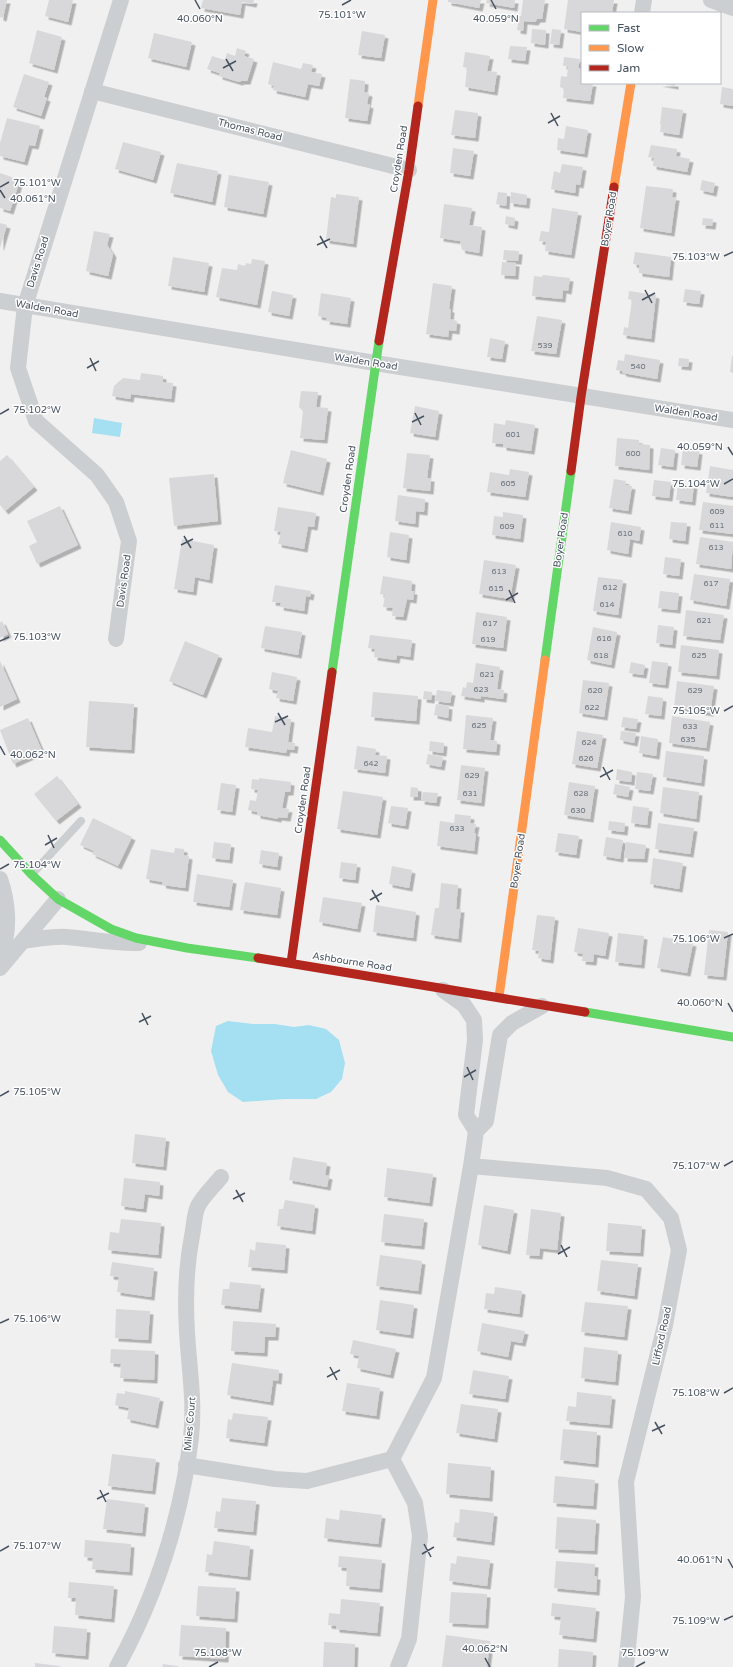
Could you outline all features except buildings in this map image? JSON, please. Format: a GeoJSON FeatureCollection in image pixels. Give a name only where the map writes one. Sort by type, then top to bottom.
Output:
{"type":"FeatureCollection","features":[{"type":"Feature","properties":{"kind":"street","name":"Davis Road"},"geometry":{"type":"LineString","coordinates":[[116,639],[129,541],[116,502],[97,475],[36,421],[18,368],[25,306],[121,0]]}},
{"type":"Feature","properties":{"kind":"street","name":"Croyden Road"},"geometry":{"type":"LineString","coordinates":[[291,963],[375,363],[409,170],[433,0]]}},
{"type":"Feature","properties":{"kind":"street"},"geometry":{"type":"LineString","coordinates":[[642,12],[644,0]]}},
{"type":"Feature","properties":{"kind":"street"},"geometry":{"type":"LineString","coordinates":[[710,0],[733,8]]}},
{"type":"Feature","properties":{"kind":"street","name":"Boyer Road"},"geometry":{"type":"LineString","coordinates":[[499,997],[581,397],[631,84]]}},
{"type":"Feature","properties":{"kind":"street","name":"Thomas Road"},"geometry":{"type":"LineString","coordinates":[[92,91],[409,170]]}},
{"type":"Feature","properties":{"kind":"street","name":"Walden Road"},"geometry":{"type":"LineString","coordinates":[[0,301],[581,397],[733,420]]}},
{"type":"Feature","properties":{"kind":"street","name":"Ashbourne Road"},"geometry":{"type":"LineString","coordinates":[[0,840],[31,874],[58,899],[111,929],[136,938],[188,948],[291,963],[733,1037]]}},
{"type":"Feature","properties":{"kind":"street"},"geometry":{"type":"LineString","coordinates":[[0,879],[7,902],[5,935],[0,955]]}},
{"type":"Feature","properties":{"kind":"street"},"geometry":{"type":"LineString","coordinates":[[0,968],[58,899]]}},
{"type":"Feature","properties":{"kind":"street"},"geometry":{"type":"LineString","coordinates":[[23,941],[66,937],[121,944],[161,943]]}},
{"type":"Feature","properties":{"kind":"street"},"geometry":{"type":"LineString","coordinates":[[437,987],[464,1005],[474,1020],[475,1040],[466,1116],[476,1131]]}},
{"type":"Feature","properties":{"kind":"street"},"geometry":{"type":"LineString","coordinates":[[186,1465],[275,1480],[307,1481],[392,1459],[434,1378],[476,1131],[486,1121],[500,1035],[512,1023],[542,1006]]}},
{"type":"Feature","properties":{"kind":"street","name":"Lifford Road"},"geometry":{"type":"LineString","coordinates":[[471,1166],[613,1180],[646,1189],[671,1218],[679,1250],[665,1325],[626,1482],[633,1596],[626,1667]]}},
{"type":"Feature","properties":{"kind":"street","name":"Miles Court"},"geometry":{"type":"LineString","coordinates":[[117,1667],[148,1604],[165,1558],[178,1513],[191,1437],[193,1390],[187,1331],[187,1259],[198,1206],[221,1177]]}},
{"type":"Feature","properties":{"kind":"street"},"geometry":{"type":"LineString","coordinates":[[392,1459],[415,1503],[420,1536],[409,1639],[398,1667]]}},
{"type":"Feature","properties":{"kind":"lane"},"geometry":{"type":"LineString","coordinates":[[31,874],[81,821]]}},
{"type":"Feature","properties":{"kind":"water"},"geometry":{"type":"Polygon","coordinates":[[[94,418],[122,423],[120,437],[92,433],[94,418]]]}},
{"type":"Feature","properties":{"kind":"water"},"geometry":{"type":"Polygon","coordinates":[[[228,1021],[253,1024],[275,1024],[294,1027],[309,1025],[326,1029],[339,1040],[345,1063],[342,1079],[331,1092],[316,1099],[285,1099],[243,1102],[228,1092],[218,1075],[211,1051],[216,1026],[228,1021]]]}},
{"type":"Feature","properties":{"kind":"traffic: fast"},"geometry":{"type":"LineString","coordinates":[[332,672],[379,341]]}},
{"type":"Feature","properties":{"kind":"traffic: fast"},"geometry":{"type":"LineString","coordinates":[[545,660],[571,471]]}},
{"type":"Feature","properties":{"kind":"traffic: fast"},"geometry":{"type":"LineString","coordinates":[[0,840],[31,874],[58,899],[111,929],[136,938],[187,948],[258,958]]}},
{"type":"Feature","properties":{"kind":"traffic: fast"},"geometry":{"type":"LineString","coordinates":[[585,1012],[733,1037]]}},
{"type":"Feature","properties":{"kind":"traffic: slow"},"geometry":{"type":"LineString","coordinates":[[418,106],[433,0]]}},
{"type":"Feature","properties":{"kind":"traffic: slow"},"geometry":{"type":"LineString","coordinates":[[614,187],[631,84]]}},
{"type":"Feature","properties":{"kind":"traffic: slow"},"geometry":{"type":"LineString","coordinates":[[499,997],[545,660]]}},
{"type":"Feature","properties":{"kind":"traffic: jam"},"geometry":{"type":"LineString","coordinates":[[379,341],[409,170],[418,106]]}},
{"type":"Feature","properties":{"kind":"traffic: jam"},"geometry":{"type":"LineString","coordinates":[[571,471],[614,187]]}},
{"type":"Feature","properties":{"kind":"traffic: jam"},"geometry":{"type":"LineString","coordinates":[[291,963],[332,672]]}},
{"type":"Feature","properties":{"kind":"traffic: jam"},"geometry":{"type":"LineString","coordinates":[[258,958],[585,1012]]}}]}
